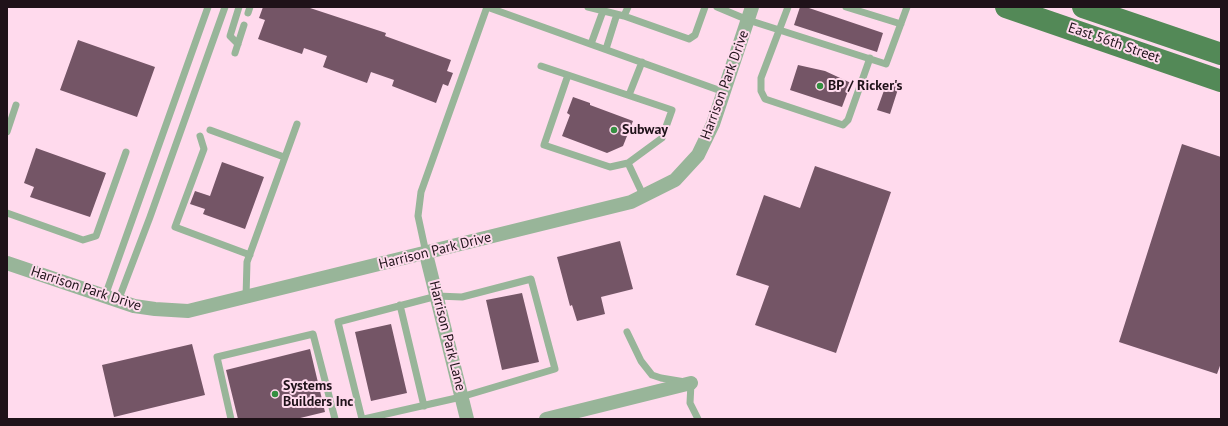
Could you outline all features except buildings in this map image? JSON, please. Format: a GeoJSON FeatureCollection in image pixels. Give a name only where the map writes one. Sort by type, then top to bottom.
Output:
{"type":"FeatureCollection","features":[{"type":"Feature","properties":{"kind":"main road","name":"East 56th Street"},"geometry":{"type":"LineString","coordinates":[[1006,7],[1221,81]]}},
{"type":"Feature","properties":{"kind":"main road"},"geometry":{"type":"LineString","coordinates":[[1040,7],[1066,14],[1074,12],[1077,7]]}},
{"type":"Feature","properties":{"kind":"main road","name":"East 56th Street"},"geometry":{"type":"LineString","coordinates":[[1083,7],[1221,54]]}},
{"type":"Feature","properties":{"kind":"street","name":"Harrison Park Drive"},"geometry":{"type":"LineString","coordinates":[[7,263],[111,299],[155,309],[188,312],[631,202],[644,197],[675,180],[698,155],[713,124],[750,13]]}},
{"type":"Feature","properties":{"kind":"street","name":"Harrison Park Lane"},"geometry":{"type":"LineString","coordinates":[[426,254],[467,419]]}},
{"type":"Feature","properties":{"kind":"street"},"geometry":{"type":"LineString","coordinates":[[546,419],[691,382]]}},
{"type":"Feature","properties":{"kind":"lane"},"geometry":{"type":"LineString","coordinates":[[111,299],[208,7]]}},
{"type":"Feature","properties":{"kind":"lane"},"geometry":{"type":"LineString","coordinates":[[111,299],[153,210],[225,7]]}},
{"type":"Feature","properties":{"kind":"lane"},"geometry":{"type":"LineString","coordinates":[[238,44],[230,36],[239,7]]}},
{"type":"Feature","properties":{"kind":"lane"},"geometry":{"type":"LineString","coordinates":[[426,254],[418,216],[420,192],[487,7],[724,92]]}},
{"type":"Feature","properties":{"kind":"lane"},"geometry":{"type":"LineString","coordinates":[[588,7],[621,15],[690,39],[695,34],[705,7]]}},
{"type":"Feature","properties":{"kind":"lane"},"geometry":{"type":"LineString","coordinates":[[606,49],[621,15],[628,7]]}},
{"type":"Feature","properties":{"kind":"lane"},"geometry":{"type":"LineString","coordinates":[[717,7],[750,13],[778,29],[886,64],[907,7]]}},
{"type":"Feature","properties":{"kind":"lane"},"geometry":{"type":"LineString","coordinates":[[788,7],[778,29],[761,78],[761,92],[765,99],[843,125],[848,120],[870,58]]}},
{"type":"Feature","properties":{"kind":"lane"},"geometry":{"type":"LineString","coordinates":[[846,7],[901,24]]}},
{"type":"Feature","properties":{"kind":"lane"},"geometry":{"type":"LineString","coordinates":[[591,44],[603,11]]}},
{"type":"Feature","properties":{"kind":"lane"},"geometry":{"type":"LineString","coordinates":[[235,53],[244,25]]}},
{"type":"Feature","properties":{"kind":"lane"},"geometry":{"type":"LineString","coordinates":[[629,96],[642,62]]}},
{"type":"Feature","properties":{"kind":"lane"},"geometry":{"type":"LineString","coordinates":[[541,66],[568,75],[629,96],[672,110],[662,138],[628,163],[610,167],[544,145],[568,75]]}},
{"type":"Feature","properties":{"kind":"lane"},"geometry":{"type":"LineString","coordinates":[[7,132],[16,105]]}},
{"type":"Feature","properties":{"kind":"lane"},"geometry":{"type":"LineString","coordinates":[[246,297],[247,262],[297,124]]}},
{"type":"Feature","properties":{"kind":"lane"},"geometry":{"type":"LineString","coordinates":[[210,130],[284,157]]}},
{"type":"Feature","properties":{"kind":"lane"},"geometry":{"type":"LineString","coordinates":[[200,136],[204,149],[175,227],[250,255]]}},
{"type":"Feature","properties":{"kind":"lane"},"geometry":{"type":"LineString","coordinates":[[7,213],[83,240],[96,236],[126,152]]}},
{"type":"Feature","properties":{"kind":"lane"},"geometry":{"type":"LineString","coordinates":[[628,163],[644,197]]}},
{"type":"Feature","properties":{"kind":"lane"},"geometry":{"type":"LineString","coordinates":[[531,279],[555,369],[462,397],[363,419],[338,322],[437,296],[462,297],[531,279]]}},
{"type":"Feature","properties":{"kind":"lane"},"geometry":{"type":"LineString","coordinates":[[400,306],[424,406]]}},
{"type":"Feature","properties":{"kind":"lane"},"geometry":{"type":"LineString","coordinates":[[627,332],[641,361],[652,375],[661,378],[691,382],[690,403],[697,419]]}},
{"type":"Feature","properties":{"kind":"lane"},"geometry":{"type":"LineString","coordinates":[[231,419],[217,356],[313,334],[334,419]]}},
{"type":"Feature","properties":{"kind":"place","name":"BP / Ricker's"},"geometry":{"type":"Point","coordinates":[820,86]}},
{"type":"Feature","properties":{"kind":"place","name":"Subway"},"geometry":{"type":"Point","coordinates":[614,130]}},
{"type":"Feature","properties":{"kind":"place","name":"Systems Builders Inc"},"geometry":{"type":"Point","coordinates":[275,394]}}]}
